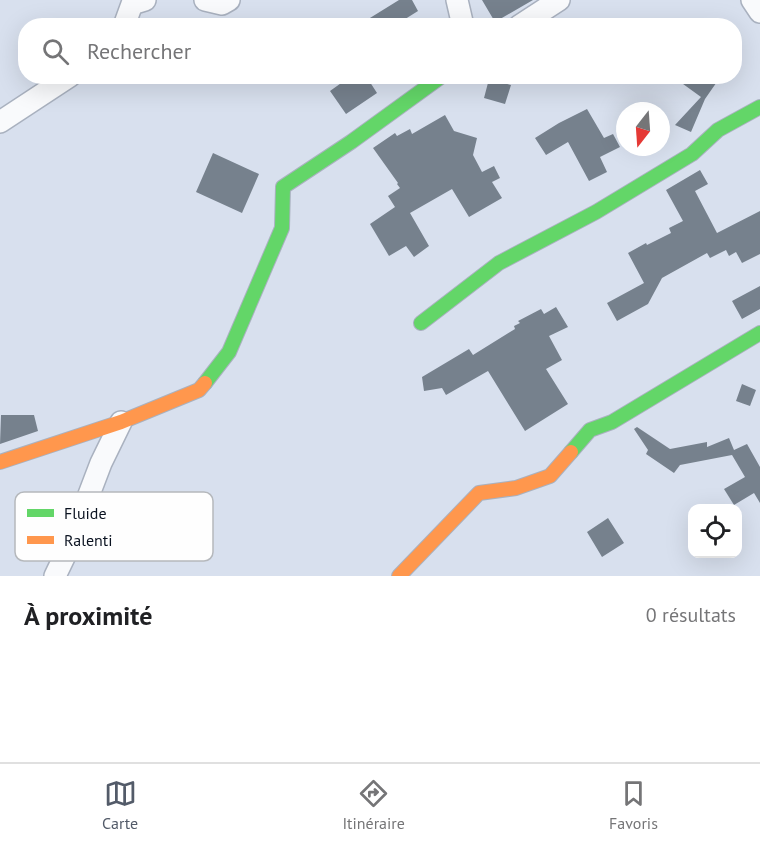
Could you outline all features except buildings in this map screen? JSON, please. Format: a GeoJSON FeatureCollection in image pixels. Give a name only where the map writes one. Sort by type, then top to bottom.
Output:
{"type":"FeatureCollection","features":[{"type":"Feature","properties":{"kind":"street"},"geometry":{"type":"LineString","coordinates":[[127,18],[132,4],[145,0]]}},
{"type":"Feature","properties":{"kind":"street"},"geometry":{"type":"LineString","coordinates":[[205,0],[222,4],[229,0]]}},
{"type":"Feature","properties":{"kind":"street"},"geometry":{"type":"LineString","coordinates":[[457,0],[462,18]]}},
{"type":"Feature","properties":{"kind":"street"},"geometry":{"type":"LineString","coordinates":[[531,18],[558,0]]}},
{"type":"Feature","properties":{"kind":"street"},"geometry":{"type":"LineString","coordinates":[[752,0],[760,12]]}},
{"type":"Feature","properties":{"kind":"street"},"geometry":{"type":"LineString","coordinates":[[0,122],[58,84]]}},
{"type":"Feature","properties":{"kind":"street"},"geometry":{"type":"LineString","coordinates":[[0,462],[121,422],[199,390],[229,352],[282,228],[284,187],[431,84]]}},
{"type":"Feature","properties":{"kind":"street"},"geometry":{"type":"LineString","coordinates":[[421,323],[499,263],[596,212],[692,154],[718,130],[760,107]]}},
{"type":"Feature","properties":{"kind":"street"},"geometry":{"type":"LineString","coordinates":[[399,576],[479,493],[516,488],[550,476],[590,430],[612,422],[760,333]]}},
{"type":"Feature","properties":{"kind":"street"},"geometry":{"type":"LineString","coordinates":[[90,492],[121,422]]}},
{"type":"Feature","properties":{"kind":"street"},"geometry":{"type":"LineString","coordinates":[[55,576],[62,561]]}},
{"type":"Feature","properties":{"kind":"traffic: fast"},"geometry":{"type":"LineString","coordinates":[[205,383],[229,352],[282,228],[283,187],[351,142],[431,84]]}},
{"type":"Feature","properties":{"kind":"traffic: fast"},"geometry":{"type":"LineString","coordinates":[[421,323],[499,263],[596,212],[692,154],[718,130],[760,107]]}},
{"type":"Feature","properties":{"kind":"traffic: fast"},"geometry":{"type":"LineString","coordinates":[[571,452],[590,430],[612,422],[760,333]]}},
{"type":"Feature","properties":{"kind":"traffic: slow"},"geometry":{"type":"LineString","coordinates":[[0,462],[121,422],[199,390],[205,383]]}},
{"type":"Feature","properties":{"kind":"traffic: slow"},"geometry":{"type":"LineString","coordinates":[[399,576],[479,493],[516,488],[550,476],[571,452]]}}]}
